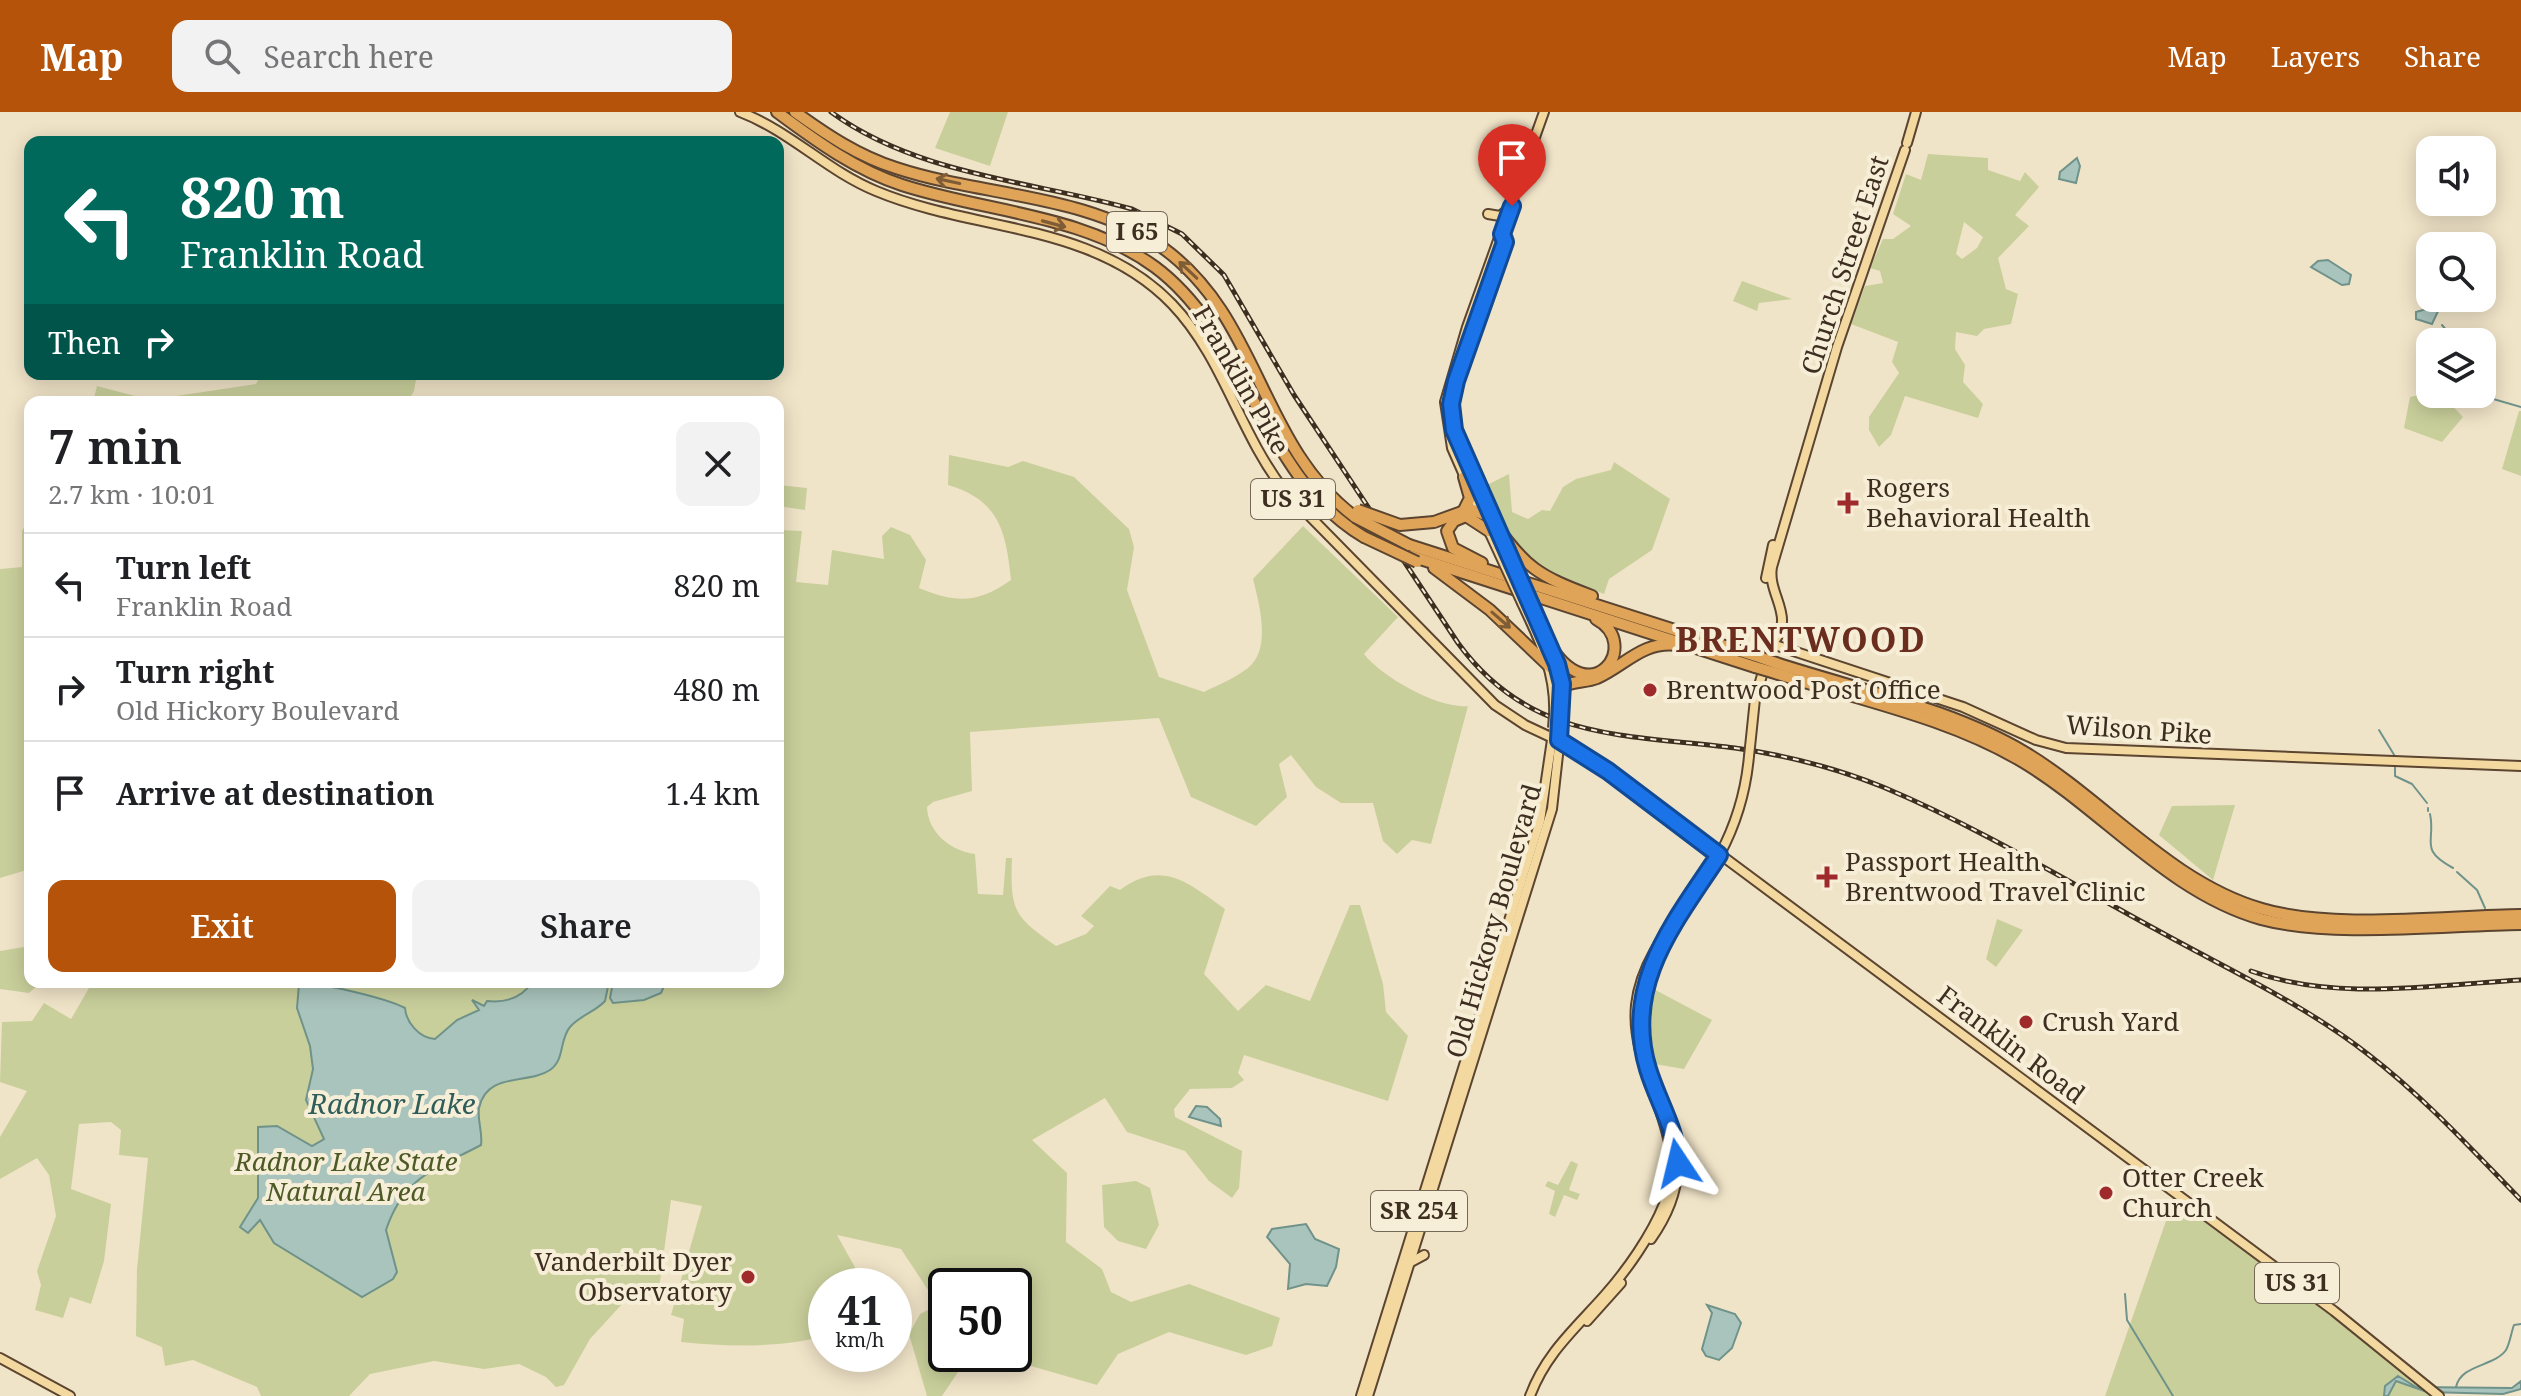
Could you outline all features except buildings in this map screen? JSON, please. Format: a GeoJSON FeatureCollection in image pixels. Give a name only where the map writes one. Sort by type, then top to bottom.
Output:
{"type":"FeatureCollection","features":[{"type":"Feature","properties":{"kind":"highway","name":"I 65"},"geometry":{"type":"LineString","coordinates":[[777,112],[847,160],[901,185],[1091,234],[1124,247],[1155,267],[1184,293],[1210,325],[1290,462],[1322,501],[1365,536],[1572,608],[1757,662]]}},
{"type":"Feature","properties":{"kind":"highway","name":"I 65"},"geometry":{"type":"LineString","coordinates":[[795,112],[843,145],[884,164],[1085,211],[1148,239],[1184,265],[1217,301],[1241,339],[1283,434],[1301,463],[1326,493],[1412,554],[1554,590],[1949,728],[2000,749],[2047,778],[2193,888],[2251,916],[2319,928],[2521,924]]}},
{"type":"Feature","properties":{"kind":"highway"},"geometry":{"type":"LineString","coordinates":[[1356,513],[1395,524],[1434,522],[1464,510],[1470,501],[1464,477]]}},
{"type":"Feature","properties":{"kind":"highway"},"geometry":{"type":"LineString","coordinates":[[1464,510],[1486,519],[1510,548],[1543,576],[1682,633]]}},
{"type":"Feature","properties":{"kind":"highway"},"geometry":{"type":"LineString","coordinates":[[1486,519],[1463,517],[1450,525],[1448,540],[1459,553],[1554,590]]}},
{"type":"Feature","properties":{"kind":"highway"},"geometry":{"type":"LineString","coordinates":[[1412,554],[1471,594],[1565,686],[1594,679],[1639,651],[1657,645],[1677,645],[1757,662]]}},
{"type":"Feature","properties":{"kind":"highway"},"geometry":{"type":"LineString","coordinates":[[1548,642],[1572,672],[1592,675],[1609,664],[1615,645],[1610,629],[1572,608]]}},
{"type":"Feature","properties":{"kind":"highway","name":"I 65"},"geometry":{"type":"LineString","coordinates":[[1774,668],[1950,719],[2005,742],[2047,767],[2194,877],[2252,906],[2315,918],[2521,915]]}},
{"type":"Feature","properties":{"kind":"main road","name":"Franklin Pike"},"geometry":{"type":"LineString","coordinates":[[740,112],[778,130],[835,169],[875,191],[1086,248],[1146,281],[1175,307],[1198,336],[1263,458],[1290,496],[1495,705],[1525,725],[1556,734]]}},
{"type":"Feature","properties":{"kind":"main road","name":"Old Hickory Boulevard"},"geometry":{"type":"LineString","coordinates":[[1361,1396],[1410,1262],[1552,809],[1556,734],[1565,686],[1548,642],[1464,477],[1446,427],[1445,402],[1465,334],[1547,112]]}},
{"type":"Feature","properties":{"kind":"main road","name":"Church Street East"},"geometry":{"type":"LineString","coordinates":[[1533,1396],[1550,1354],[1590,1313],[1643,1246],[1666,1207],[1677,1178],[1668,1125],[1638,1052],[1642,979],[1719,855],[1741,801],[1755,699],[1778,612],[1766,569],[1916,112]]}},
{"type":"Feature","properties":{"kind":"main road"},"geometry":{"type":"LineString","coordinates":[[1488,214],[1500,216],[1512,206]]}},
{"type":"Feature","properties":{"kind":"main road","name":"Old Hickory Boulevard"},"geometry":{"type":"LineString","coordinates":[[1486,519],[1459,447],[1452,419],[1453,392],[1505,242],[1502,234]]}},
{"type":"Feature","properties":{"kind":"main road","name":"Old Hickory Boulevard"},"geometry":{"type":"LineString","coordinates":[[1527,605],[1551,670],[1558,716]]}},
{"type":"Feature","properties":{"kind":"main road","name":"Wilson Pike"},"geometry":{"type":"LineString","coordinates":[[1772,644],[1963,707],[2034,739],[2062,747],[2521,766]]}},
{"type":"Feature","properties":{"kind":"main road","name":"Old Hickory Boulevard"},"geometry":{"type":"LineString","coordinates":[[1368,1396],[1385,1330],[1540,821],[1556,734]]}},
{"type":"Feature","properties":{"kind":"main road","name":"Franklin Road"},"geometry":{"type":"LineString","coordinates":[[1556,734],[1948,1022],[2439,1396]]}},
{"type":"Feature","properties":{"kind":"main road"},"geometry":{"type":"LineString","coordinates":[[1410,1262],[1424,1255]]}},
{"type":"Feature","properties":{"kind":"main road"},"geometry":{"type":"LineString","coordinates":[[0,1358],[70,1396]]}},
{"type":"Feature","properties":{"kind":"green space"},"geometry":{"type":"Polygon","coordinates":[[[950,112],[1008,112],[990,166],[935,148],[950,112]]]}},
{"type":"Feature","properties":{"kind":"green space"},"geometry":{"type":"Polygon","coordinates":[[[1928,154],[1988,158],[1988,170],[2020,181],[2025,172],[2039,187],[2015,215],[2029,226],[1998,258],[2006,289],[2018,294],[2011,324],[1984,329],[1977,336],[1956,332],[1955,349],[1965,365],[1963,382],[1983,404],[1978,418],[1905,396],[1891,435],[1879,447],[1869,430],[1869,417],[1899,373],[1892,362],[1898,342],[1851,324],[1865,286],[1883,283],[1880,271],[1870,268],[1883,239],[1893,239],[1911,226],[1893,214],[1906,174],[1921,180],[1928,154]],[[1964,222],[1956,254],[1962,259],[1977,248],[1983,237],[1964,222]]]}},
{"type":"Feature","properties":{"kind":"green space"},"geometry":{"type":"Polygon","coordinates":[[[1742,281],[1792,299],[1759,303],[1757,311],[1733,301],[1742,281]]]}},
{"type":"Feature","properties":{"kind":"green space"},"geometry":{"type":"Polygon","coordinates":[[[258,380],[416,380],[411,396],[176,396],[256,384],[258,380]]]}},
{"type":"Feature","properties":{"kind":"green space"},"geometry":{"type":"Polygon","coordinates":[[[97,386],[135,396],[94,396],[97,386]]]}},
{"type":"Feature","properties":{"kind":"green space"},"geometry":{"type":"Polygon","coordinates":[[[2416,396],[2416,408],[2454,408],[2463,417],[2442,442],[2404,428],[2410,397],[2416,396]]]}},
{"type":"Feature","properties":{"kind":"green space"},"geometry":{"type":"Polygon","coordinates":[[[2521,411],[2521,476],[2502,469],[2521,411]]]}},
{"type":"Feature","properties":{"kind":"green space","name":"Radnor Lake State Natural Area"},"geometry":{"type":"Polygon","coordinates":[[[949,455],[1008,467],[1023,461],[1074,477],[1129,529],[1134,547],[1127,590],[1159,677],[1204,692],[1238,675],[1255,660],[1260,649],[1262,625],[1253,579],[1303,526],[1398,617],[1364,654],[1372,663],[1427,697],[1456,706],[1468,706],[1431,844],[1412,840],[1397,854],[1383,841],[1373,803],[1341,803],[1316,787],[1291,755],[1279,764],[1287,797],[1256,826],[1191,797],[1159,718],[970,732],[972,791],[933,802],[927,807],[932,825],[942,839],[958,849],[975,854],[978,894],[1003,895],[1006,858],[1012,858],[1012,890],[1018,911],[1031,927],[1056,946],[1086,934],[1094,926],[1081,916],[1110,886],[1120,890],[1149,876],[1174,878],[1187,883],[1225,909],[1204,974],[1238,1011],[1266,985],[1310,1001],[1350,905],[1360,905],[1383,984],[1386,1012],[1408,1036],[1388,1101],[1244,1055],[1238,1073],[1244,1080],[1232,1088],[1190,1089],[1174,1109],[1175,1117],[1242,1151],[1239,1188],[1232,1198],[1209,1181],[1185,1151],[1127,1132],[1105,1098],[1032,1140],[1067,1173],[1066,1242],[1102,1269],[1111,1292],[1131,1302],[1189,1284],[1280,1318],[1272,1346],[1246,1355],[1169,1332],[1118,1354],[1097,1385],[1032,1366],[1032,1268],[928,1268],[928,1290],[901,1249],[837,1235],[855,1268],[808,1268],[808,1339],[754,1345],[681,1342],[684,1319],[671,1315],[702,1206],[671,1200],[658,1296],[634,1291],[590,1339],[564,1385],[556,1387],[546,1377],[519,1364],[484,1369],[434,1361],[370,1374],[349,1396],[261,1396],[257,1387],[193,1360],[165,1366],[162,1347],[136,1336],[137,1269],[148,1158],[119,1155],[121,1130],[111,1122],[79,1124],[71,1189],[111,1204],[104,1261],[91,1304],[70,1297],[63,1318],[35,1310],[41,1285],[37,1271],[56,1216],[49,1175],[37,1158],[0,1179],[0,1137],[27,1091],[0,1082],[2,1022],[32,1021],[44,1003],[71,1019],[89,988],[784,988],[784,530],[802,531],[796,582],[828,585],[832,550],[884,559],[882,536],[891,527],[910,535],[926,560],[919,588],[966,599],[999,588],[1011,580],[1002,532],[997,520],[979,499],[948,485],[949,455]]]}},
{"type":"Feature","properties":{"kind":"green space"},"geometry":{"type":"Polygon","coordinates":[[[1614,462],[1670,499],[1652,550],[1609,579],[1604,594],[1560,579],[1535,564],[1508,535],[1481,488],[1509,474],[1512,512],[1528,519],[1542,510],[1550,511],[1563,487],[1576,479],[1611,470],[1614,462]]]}},
{"type":"Feature","properties":{"kind":"green space"},"geometry":{"type":"Polygon","coordinates":[[[784,486],[807,488],[805,510],[784,507],[784,486]]]}},
{"type":"Feature","properties":{"kind":"green space"},"geometry":{"type":"Polygon","coordinates":[[[24,527],[24,871],[0,878],[0,569],[22,567],[24,527]]]}},
{"type":"Feature","properties":{"kind":"green space"},"geometry":{"type":"Polygon","coordinates":[[[2235,805],[2213,880],[2159,835],[2172,806],[2235,805]]]}},
{"type":"Feature","properties":{"kind":"green space"},"geometry":{"type":"Polygon","coordinates":[[[1997,919],[2023,930],[1996,967],[1986,959],[1997,919]]]}},
{"type":"Feature","properties":{"kind":"green space"},"geometry":{"type":"Polygon","coordinates":[[[24,947],[24,988],[34,988],[29,993],[0,989],[0,951],[24,947]]]}},
{"type":"Feature","properties":{"kind":"green space"},"geometry":{"type":"Polygon","coordinates":[[[1646,985],[1712,1020],[1684,1069],[1649,1063],[1642,1013],[1646,985]]]}},
{"type":"Feature","properties":{"kind":"green space"},"geometry":{"type":"Polygon","coordinates":[[[1571,1161],[1578,1164],[1569,1190],[1580,1194],[1577,1200],[1564,1195],[1555,1217],[1549,1214],[1555,1191],[1545,1186],[1548,1181],[1558,1185],[1571,1161]]]}},
{"type":"Feature","properties":{"kind":"green space"},"geometry":{"type":"Polygon","coordinates":[[[1136,1181],[1150,1188],[1159,1225],[1146,1249],[1118,1241],[1104,1227],[1102,1185],[1136,1181]]]}},
{"type":"Feature","properties":{"kind":"green space"},"geometry":{"type":"Polygon","coordinates":[[[2174,1198],[2355,1332],[2431,1396],[2105,1396],[2174,1198]]]}},
{"type":"Feature","properties":{"kind":"green space","name":"Radnor Lake State Natural Area"},"geometry":{"type":"Polygon","coordinates":[[[928,1310],[928,1372],[958,1372],[942,1396],[927,1396],[912,1344],[912,1329],[920,1314],[928,1310]]]}},
{"type":"Feature","properties":{"kind":"water"},"geometry":{"type":"Polygon","coordinates":[[[2077,158],[2080,166],[2076,183],[2059,179],[2060,172],[2077,158]]]}},
{"type":"Feature","properties":{"kind":"water"},"geometry":{"type":"Polygon","coordinates":[[[2328,260],[2351,275],[2349,284],[2342,285],[2311,267],[2318,261],[2328,260]]]}},
{"type":"Feature","properties":{"kind":"water"},"geometry":{"type":"Polygon","coordinates":[[[2416,312],[2438,312],[2432,324],[2416,319],[2416,312]]]}},
{"type":"Feature","properties":{"kind":"water","name":"Radnor Lake"},"geometry":{"type":"Polygon","coordinates":[[[299,988],[335,988],[368,995],[405,1008],[411,1024],[419,1032],[435,1039],[457,1020],[479,1010],[472,1000],[484,1006],[487,1001],[519,996],[527,988],[608,988],[605,1001],[574,1023],[567,1032],[555,1066],[541,1074],[499,1084],[483,1096],[479,1108],[481,1145],[423,1176],[402,1197],[386,1230],[397,1272],[393,1279],[362,1297],[274,1243],[260,1220],[248,1233],[240,1227],[258,1198],[258,1127],[277,1126],[312,1146],[324,1139],[306,1100],[313,1069],[310,1046],[297,1008],[299,988]]]}},
{"type":"Feature","properties":{"kind":"water"},"geometry":{"type":"Polygon","coordinates":[[[612,988],[663,988],[661,993],[644,1000],[613,1003],[610,998],[612,988]]]}},
{"type":"Feature","properties":{"kind":"water"},"geometry":{"type":"Polygon","coordinates":[[[1196,1106],[1207,1107],[1220,1119],[1221,1126],[1189,1117],[1196,1106]]]}},
{"type":"Feature","properties":{"kind":"water"},"geometry":{"type":"Polygon","coordinates":[[[1306,1224],[1315,1239],[1339,1249],[1336,1267],[1327,1286],[1306,1284],[1288,1289],[1290,1264],[1267,1237],[1272,1229],[1306,1224]]]}},
{"type":"Feature","properties":{"kind":"water"},"geometry":{"type":"Polygon","coordinates":[[[1707,1305],[1735,1314],[1741,1323],[1732,1348],[1719,1360],[1706,1356],[1702,1349],[1712,1313],[1707,1305]]]}},
{"type":"Feature","properties":{"kind":"water"},"geometry":{"type":"Polygon","coordinates":[[[2398,1376],[2416,1387],[2512,1388],[2521,1381],[2521,1389],[2503,1394],[2427,1392],[2396,1381],[2388,1396],[2384,1396],[2385,1386],[2398,1376]]]}},
{"type":"Feature","properties":{"kind":"waterway"},"geometry":{"type":"LineString","coordinates":[[2496,400],[2521,407]]}},
{"type":"Feature","properties":{"kind":"waterway"},"geometry":{"type":"LineString","coordinates":[[2379,730],[2396,758]]}},
{"type":"Feature","properties":{"kind":"waterway"},"geometry":{"type":"LineString","coordinates":[[2395,764],[2395,776],[2412,784],[2427,803]]}},
{"type":"Feature","properties":{"kind":"waterway"},"geometry":{"type":"LineString","coordinates":[[2430,814],[2432,850],[2453,868]]}},
{"type":"Feature","properties":{"kind":"waterway"},"geometry":{"type":"LineString","coordinates":[[2457,872],[2477,890],[2485,908]]}},
{"type":"Feature","properties":{"kind":"waterway"},"geometry":{"type":"LineString","coordinates":[[2125,1294],[2127,1320],[2173,1396]]}},
{"type":"Feature","properties":{"kind":"waterway"},"geometry":{"type":"LineString","coordinates":[[2456,1387],[2464,1374],[2501,1356],[2514,1325],[2521,1324]]}},
{"type":"Feature","properties":{"kind":"railway"},"geometry":{"type":"LineString","coordinates":[[831,112],[900,150],[976,174],[1132,209],[1182,234],[1224,275],[1294,395],[1458,643],[1486,675],[1516,699],[1548,716],[1618,735],[1735,748],[1810,763],[1883,787],[1953,819],[2266,988],[2319,1020],[2390,1072],[2521,1200]]}},
{"type":"Feature","properties":{"kind":"railway"},"geometry":{"type":"LineString","coordinates":[[2251,971],[2283,980],[2351,989],[2419,988],[2521,980]]}},
{"type":"Feature","properties":{"kind":"place","name":"Rogers Behavioral Health"},"geometry":{"type":"Point","coordinates":[1848,503]}},
{"type":"Feature","properties":{"kind":"place","name":"Brentwood Post Office"},"geometry":{"type":"Point","coordinates":[1650,690]}},
{"type":"Feature","properties":{"kind":"place","name":"Passport Health Brentwood Travel Clinic"},"geometry":{"type":"Point","coordinates":[1827,877]}},
{"type":"Feature","properties":{"kind":"place","name":"Crush Yard"},"geometry":{"type":"Point","coordinates":[2026,1022]}},
{"type":"Feature","properties":{"kind":"place","name":"Otter Creek Church"},"geometry":{"type":"Point","coordinates":[2106,1193]}},
{"type":"Feature","properties":{"kind":"place","name":"Vanderbilt Dyer Observatory"},"geometry":{"type":"Point","coordinates":[748,1277]}},
{"type":"Feature","properties":{"kind":"district","name":"BRENTWOOD"},"geometry":{"type":"Point","coordinates":[1801,640]}},
{"type":"Feature","properties":{"kind":"route"},"geometry":{"type":"LineString","coordinates":[[1512,206],[1502,234],[1505,242],[1456,381],[1451,404],[1452,419],[1461,453],[1557,664],[1562,684],[1559,740],[1608,771],[1719,855],[1665,936],[1653,958],[1643,989],[1642,1030],[1647,1064],[1673,1129],[1678,1163]]}}]}
